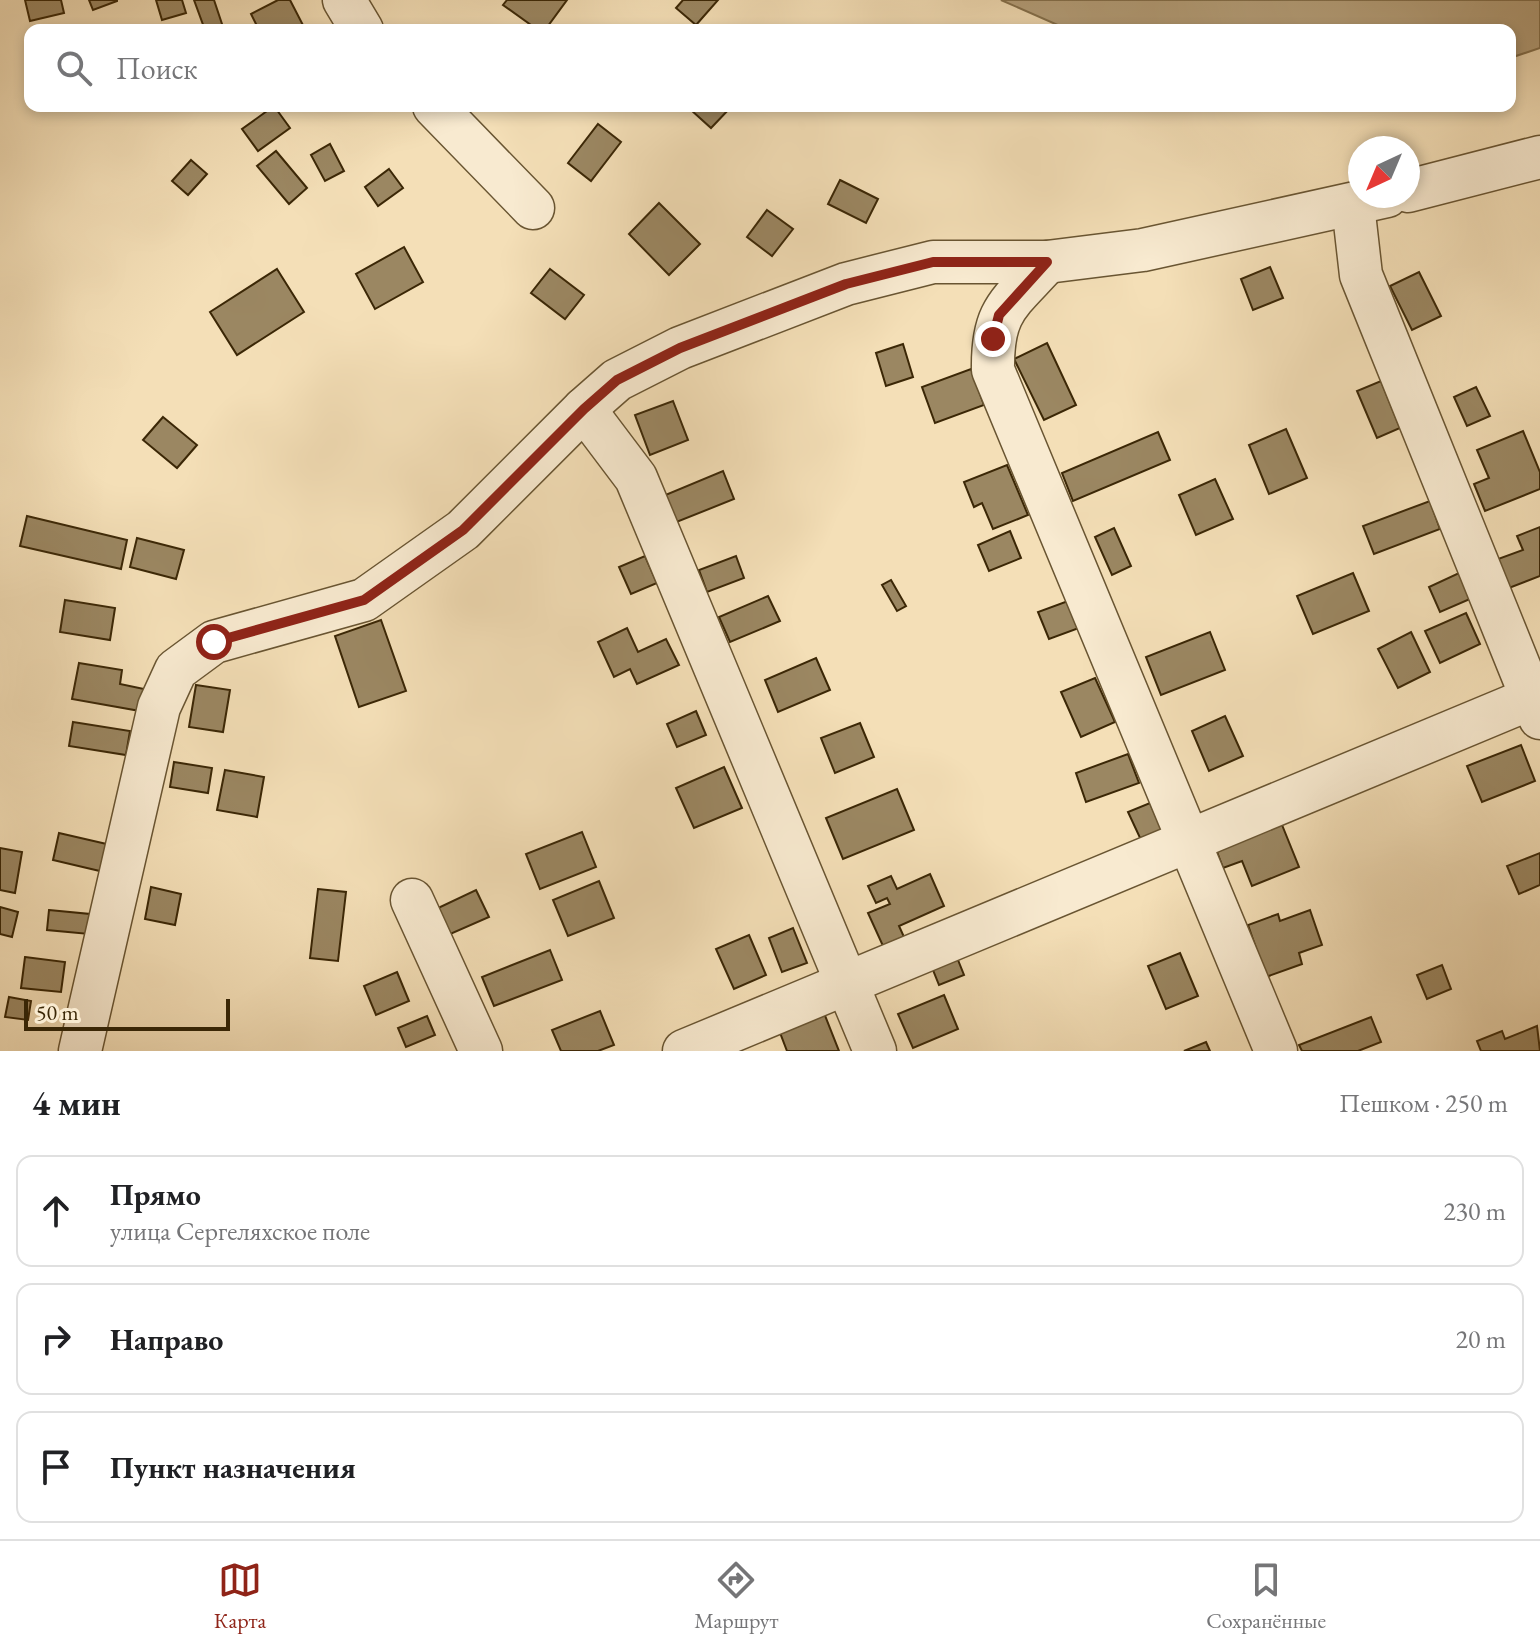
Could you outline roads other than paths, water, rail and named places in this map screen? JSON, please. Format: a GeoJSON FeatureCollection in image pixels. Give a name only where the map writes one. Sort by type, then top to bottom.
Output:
{"type":"FeatureCollection","features":[{"type":"Feature","properties":{"kind":"street"},"geometry":{"type":"LineString","coordinates":[[344,0],[358,24]]}},
{"type":"Feature","properties":{"kind":"street"},"geometry":{"type":"LineString","coordinates":[[440,112],[533,208]]}},
{"type":"Feature","properties":{"kind":"street"},"geometry":{"type":"LineString","coordinates":[[1420,188],[1540,157]]}},
{"type":"Feature","properties":{"kind":"street"},"geometry":{"type":"LineString","coordinates":[[80,1051],[159,707],[176,670],[214,642],[364,600],[463,530],[617,380],[680,348],[846,284],[933,262],[1047,262],[1143,250],[1348,205]]}},
{"type":"Feature","properties":{"kind":"street"},"geometry":{"type":"LineString","coordinates":[[684,1051],[1190,839],[1536,708],[1361,275],[1369,208]]}},
{"type":"Feature","properties":{"kind":"street"},"geometry":{"type":"LineString","coordinates":[[1047,262],[999,315],[993,339],[993,370],[1276,1051]]}},
{"type":"Feature","properties":{"kind":"street"},"geometry":{"type":"LineString","coordinates":[[584,409],[636,478],[875,1051]]}},
{"type":"Feature","properties":{"kind":"street"},"geometry":{"type":"LineString","coordinates":[[412,900],[481,1051]]}}]}
